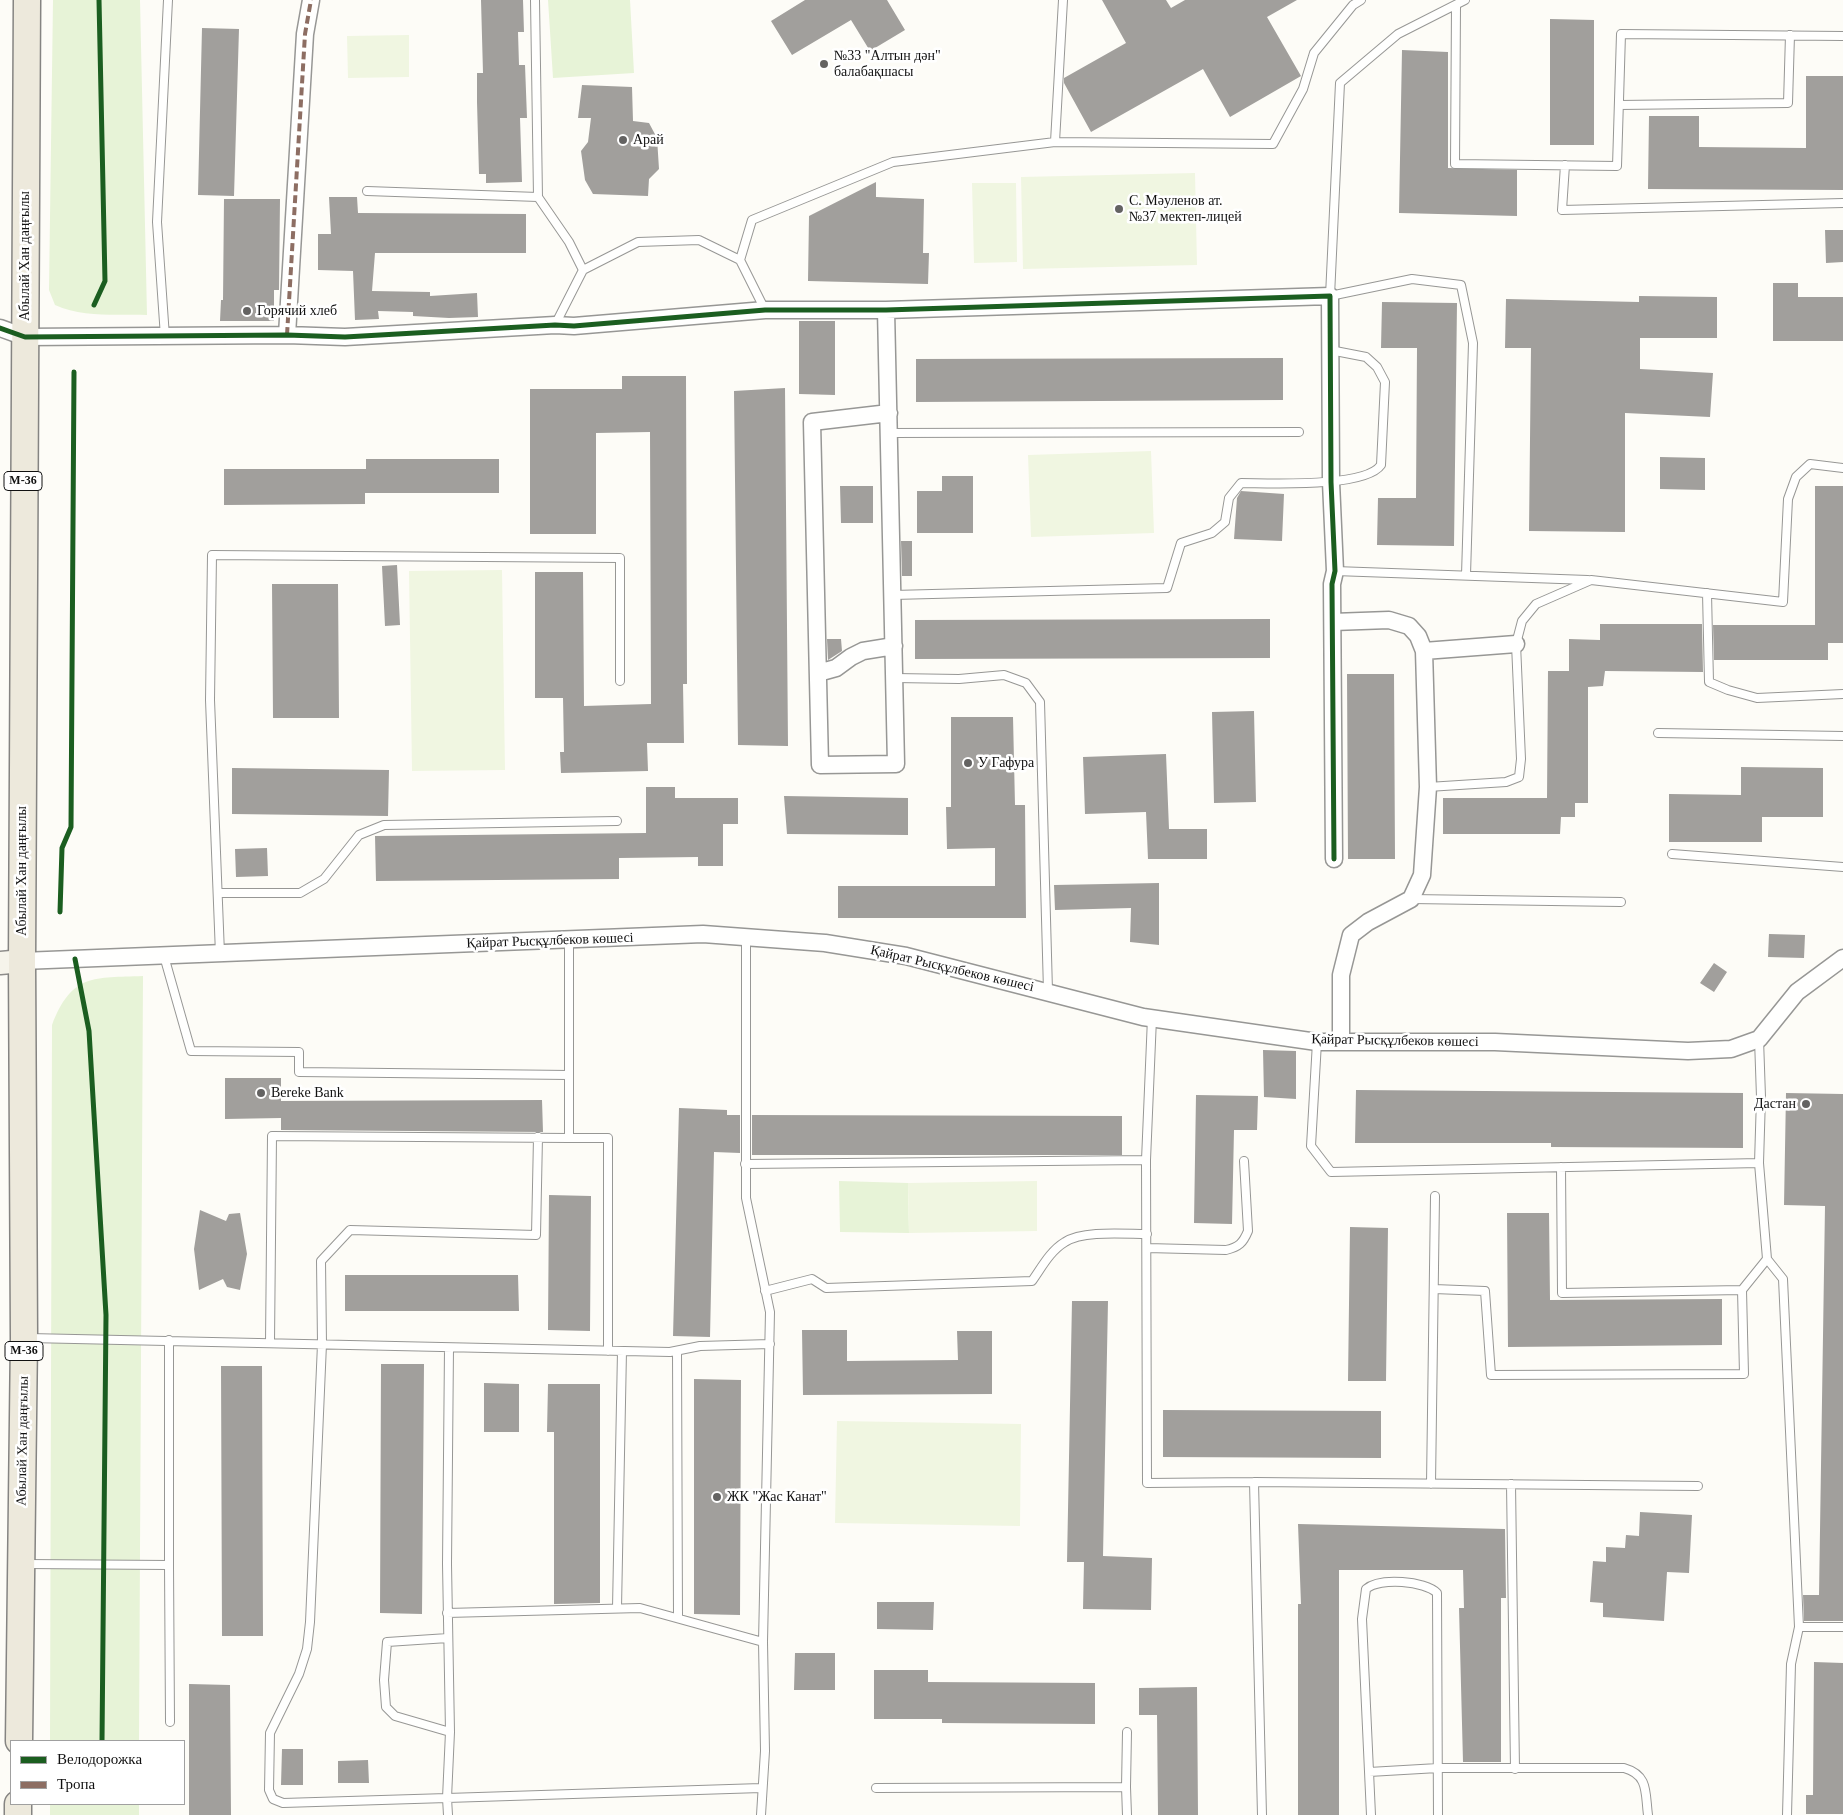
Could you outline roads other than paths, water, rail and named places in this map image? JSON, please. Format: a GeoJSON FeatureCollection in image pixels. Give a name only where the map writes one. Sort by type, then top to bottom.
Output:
{"type":"FeatureCollection","features":[{"type":"Feature","properties":{"kind":"main road","name":"Абылай Хан даңғылы"},"geometry":{"type":"LineString","coordinates":[[19,1740],[24,1338],[11,962],[25,337],[27,0]]}},
{"type":"Feature","properties":{"kind":"street"},"geometry":{"type":"LineString","coordinates":[[287,335],[304,34],[311,0]]}},
{"type":"Feature","properties":{"kind":"street"},"geometry":{"type":"LineString","coordinates":[[0,328],[25,337],[393,336],[555,325],[574,326],[765,310],[886,310],[1330,296],[1335,571],[1332,584],[1334,859]]}},
{"type":"Feature","properties":{"kind":"street"},"geometry":{"type":"LineString","coordinates":[[886,310],[889,413],[895,678],[896,764],[820,765],[812,422],[889,413]]}},
{"type":"Feature","properties":{"kind":"street"},"geometry":{"type":"LineString","coordinates":[[1333,622],[1389,620],[1409,626],[1418,636],[1424,651],[1428,787],[1422,875],[1411,899],[1368,922],[1351,935],[1341,975],[1341,1042]]}},
{"type":"Feature","properties":{"kind":"street"},"geometry":{"type":"LineString","coordinates":[[1424,651],[1516,644]]}},
{"type":"Feature","properties":{"kind":"street"},"geometry":{"type":"LineString","coordinates":[[818,673],[836,668],[863,651],[894,646]]}},
{"type":"Feature","properties":{"kind":"street","name":"Қайрат Рысқұлбеков көшесі"},"geometry":{"type":"LineString","coordinates":[[11,962],[569,941],[703,934],[824,943],[906,956],[1152,1018],[1318,1042],[1495,1042],[1688,1051],[1731,1049],[1759,1039]]}},
{"type":"Feature","properties":{"kind":"street"},"geometry":{"type":"LineString","coordinates":[[1759,1039],[1797,992],[1843,958]]}},
{"type":"Feature","properties":{"kind":"lane"},"geometry":{"type":"LineString","coordinates":[[165,337],[157,222],[168,0]]}},
{"type":"Feature","properties":{"kind":"lane"},"geometry":{"type":"LineString","coordinates":[[535,0],[538,197],[569,242],[583,270]]}},
{"type":"Feature","properties":{"kind":"lane"},"geometry":{"type":"LineString","coordinates":[[1055,142],[1063,0]]}},
{"type":"Feature","properties":{"kind":"lane"},"geometry":{"type":"LineString","coordinates":[[740,260],[752,220],[893,162],[1055,142],[1273,144],[1303,89],[1314,52],[1353,5],[1361,0]]}},
{"type":"Feature","properties":{"kind":"lane"},"geometry":{"type":"LineString","coordinates":[[1465,0],[1398,34],[1340,83],[1330,296],[1412,278],[1461,285],[1473,343],[1466,575]]}},
{"type":"Feature","properties":{"kind":"lane"},"geometry":{"type":"LineString","coordinates":[[1456,4],[1455,164],[1617,166],[1622,34],[1843,36]]}},
{"type":"Feature","properties":{"kind":"lane"},"geometry":{"type":"LineString","coordinates":[[1619,105],[1788,103],[1790,36]]}},
{"type":"Feature","properties":{"kind":"lane"},"geometry":{"type":"LineString","coordinates":[[1565,165],[1562,210],[1843,203]]}},
{"type":"Feature","properties":{"kind":"lane"},"geometry":{"type":"LineString","coordinates":[[367,190],[538,197]]}},
{"type":"Feature","properties":{"kind":"lane"},"geometry":{"type":"LineString","coordinates":[[555,325],[583,270],[638,242],[699,240],[740,260],[765,310]]}},
{"type":"Feature","properties":{"kind":"lane"},"geometry":{"type":"LineString","coordinates":[[893,595],[1167,588],[1182,543],[1212,533],[1225,522],[1229,498],[1241,483],[1332,482],[1369,475],[1381,465],[1385,382],[1377,367],[1366,357],[1330,350]]}},
{"type":"Feature","properties":{"kind":"lane"},"geometry":{"type":"LineString","coordinates":[[889,433],[1299,432]]}},
{"type":"Feature","properties":{"kind":"lane"},"geometry":{"type":"LineString","coordinates":[[1335,571],[1591,580],[1783,602],[1788,498],[1796,478],[1810,464],[1843,468]]}},
{"type":"Feature","properties":{"kind":"lane"},"geometry":{"type":"LineString","coordinates":[[220,954],[210,700],[212,555],[620,558],[620,681]]}},
{"type":"Feature","properties":{"kind":"lane"},"geometry":{"type":"LineString","coordinates":[[1428,787],[1506,782],[1519,777],[1521,759],[1516,644],[1522,621],[1536,604],[1591,580]]}},
{"type":"Feature","properties":{"kind":"lane"},"geometry":{"type":"LineString","coordinates":[[1707,593],[1709,682],[1728,690],[1757,698],[1843,694]]}},
{"type":"Feature","properties":{"kind":"lane"},"geometry":{"type":"LineString","coordinates":[[895,678],[959,679],[1004,675],[1026,683],[1040,702],[1048,991]]}},
{"type":"Feature","properties":{"kind":"lane"},"geometry":{"type":"LineString","coordinates":[[1658,733],[1843,736]]}},
{"type":"Feature","properties":{"kind":"lane"},"geometry":{"type":"LineString","coordinates":[[218,893],[300,893],[324,879],[359,835],[384,825],[617,821]]}},
{"type":"Feature","properties":{"kind":"lane"},"geometry":{"type":"LineString","coordinates":[[1672,854],[1843,867]]}},
{"type":"Feature","properties":{"kind":"lane"},"geometry":{"type":"LineString","coordinates":[[1411,899],[1620,902]]}},
{"type":"Feature","properties":{"kind":"lane"},"geometry":{"type":"LineString","coordinates":[[746,937],[746,1198],[770,1312],[763,1642],[764,1751],[761,1815]]}},
{"type":"Feature","properties":{"kind":"lane"},"geometry":{"type":"LineString","coordinates":[[569,941],[569,1138]]}},
{"type":"Feature","properties":{"kind":"lane"},"geometry":{"type":"LineString","coordinates":[[164,956],[191,1051],[299,1052],[299,1072],[569,1075]]}},
{"type":"Feature","properties":{"kind":"lane"},"geometry":{"type":"LineString","coordinates":[[1152,1018],[1146,1160],[1147,1483],[1254,1482],[1698,1486]]}},
{"type":"Feature","properties":{"kind":"lane"},"geometry":{"type":"LineString","coordinates":[[1759,1039],[1761,1097],[1759,1162],[1767,1259],[1783,1279],[1799,1626],[1791,1664],[1788,1815]]}},
{"type":"Feature","properties":{"kind":"lane"},"geometry":{"type":"LineString","coordinates":[[1318,1042],[1311,1146],[1331,1172],[1759,1162]]}},
{"type":"Feature","properties":{"kind":"lane"},"geometry":{"type":"LineString","coordinates":[[270,1342],[272,1136],[608,1138],[608,1351]]}},
{"type":"Feature","properties":{"kind":"lane"},"geometry":{"type":"LineString","coordinates":[[538,1137],[536,1235],[350,1230],[322,1261],[322,1344],[307,1649],[299,1674],[270,1733],[269,1790],[273,1799],[283,1803],[761,1788]]}},
{"type":"Feature","properties":{"kind":"lane"},"geometry":{"type":"LineString","coordinates":[[745,1164],[1146,1160]]}},
{"type":"Feature","properties":{"kind":"lane"},"geometry":{"type":"LineString","coordinates":[[1147,1248],[1226,1250],[1237,1248],[1244,1242],[1248,1231],[1244,1161]]}},
{"type":"Feature","properties":{"kind":"lane"},"geometry":{"type":"LineString","coordinates":[[1561,1167],[1562,1293],[1742,1290]]}},
{"type":"Feature","properties":{"kind":"lane"},"geometry":{"type":"LineString","coordinates":[[1431,1484],[1435,1196]]}},
{"type":"Feature","properties":{"kind":"lane"},"geometry":{"type":"LineString","coordinates":[[765,1291],[812,1279],[826,1288],[1032,1281],[1049,1256],[1066,1241],[1089,1235],[1147,1234]]}},
{"type":"Feature","properties":{"kind":"lane"},"geometry":{"type":"LineString","coordinates":[[1434,1289],[1485,1291],[1491,1376],[1744,1374],[1742,1290],[1767,1259]]}},
{"type":"Feature","properties":{"kind":"lane"},"geometry":{"type":"LineString","coordinates":[[24,1338],[608,1351],[677,1351],[700,1346],[770,1344]]}},
{"type":"Feature","properties":{"kind":"lane"},"geometry":{"type":"LineString","coordinates":[[169,1340],[168,1565],[170,1722]]}},
{"type":"Feature","properties":{"kind":"lane"},"geometry":{"type":"LineString","coordinates":[[448,1815],[450,1732],[447,1613],[449,1348]]}},
{"type":"Feature","properties":{"kind":"lane"},"geometry":{"type":"LineString","coordinates":[[617,1608],[622,1351]]}},
{"type":"Feature","properties":{"kind":"lane"},"geometry":{"type":"LineString","coordinates":[[677,1351],[678,1618]]}},
{"type":"Feature","properties":{"kind":"lane"},"geometry":{"type":"LineString","coordinates":[[1254,1482],[1262,1815]]}},
{"type":"Feature","properties":{"kind":"lane"},"geometry":{"type":"LineString","coordinates":[[1512,1484],[1515,1769]]}},
{"type":"Feature","properties":{"kind":"lane"},"geometry":{"type":"LineString","coordinates":[[21,1564],[168,1565]]}},
{"type":"Feature","properties":{"kind":"lane"},"geometry":{"type":"LineString","coordinates":[[1371,1815],[1362,1619],[1366,1588],[1372,1583],[1381,1582],[1427,1585],[1437,1593],[1438,1815]]}},
{"type":"Feature","properties":{"kind":"lane"},"geometry":{"type":"LineString","coordinates":[[447,1613],[640,1608],[763,1642]]}},
{"type":"Feature","properties":{"kind":"lane"},"geometry":{"type":"LineString","coordinates":[[1799,1626],[1843,1627]]}},
{"type":"Feature","properties":{"kind":"lane"},"geometry":{"type":"LineString","coordinates":[[448,1638],[387,1642],[384,1680],[386,1707],[395,1716],[450,1732]]}},
{"type":"Feature","properties":{"kind":"lane"},"geometry":{"type":"LineString","coordinates":[[1127,1732],[1127,1815]]}},
{"type":"Feature","properties":{"kind":"lane"},"geometry":{"type":"LineString","coordinates":[[1369,1772],[1438,1768],[1624,1768],[1635,1771],[1644,1782],[1648,1815]]}},
{"type":"Feature","properties":{"kind":"lane"},"geometry":{"type":"LineString","coordinates":[[876,1788],[1126,1787]]}},
{"type":"Feature","properties":{"kind":"place","name":"№33 \"Алтын дән\" балабақшасы"},"geometry":{"type":"Point","coordinates":[824,64]}},
{"type":"Feature","properties":{"kind":"place","name":"Арай"},"geometry":{"type":"Point","coordinates":[623,140]}},
{"type":"Feature","properties":{"kind":"place","name":"С. Мәуленов ат. №37 мектеп-лицей"},"geometry":{"type":"Point","coordinates":[1119,209]}},
{"type":"Feature","properties":{"kind":"place","name":"Горячий хлеб"},"geometry":{"type":"Point","coordinates":[247,311]}},
{"type":"Feature","properties":{"kind":"place","name":"У Гафура"},"geometry":{"type":"Point","coordinates":[968,763]}},
{"type":"Feature","properties":{"kind":"place","name":"Bereke Bank"},"geometry":{"type":"Point","coordinates":[261,1093]}},
{"type":"Feature","properties":{"kind":"place","name":"Дастан"},"geometry":{"type":"Point","coordinates":[1806,1104]}},
{"type":"Feature","properties":{"kind":"place","name":"ЖК \"Жас Канат\""},"geometry":{"type":"Point","coordinates":[717,1497]}}]}
